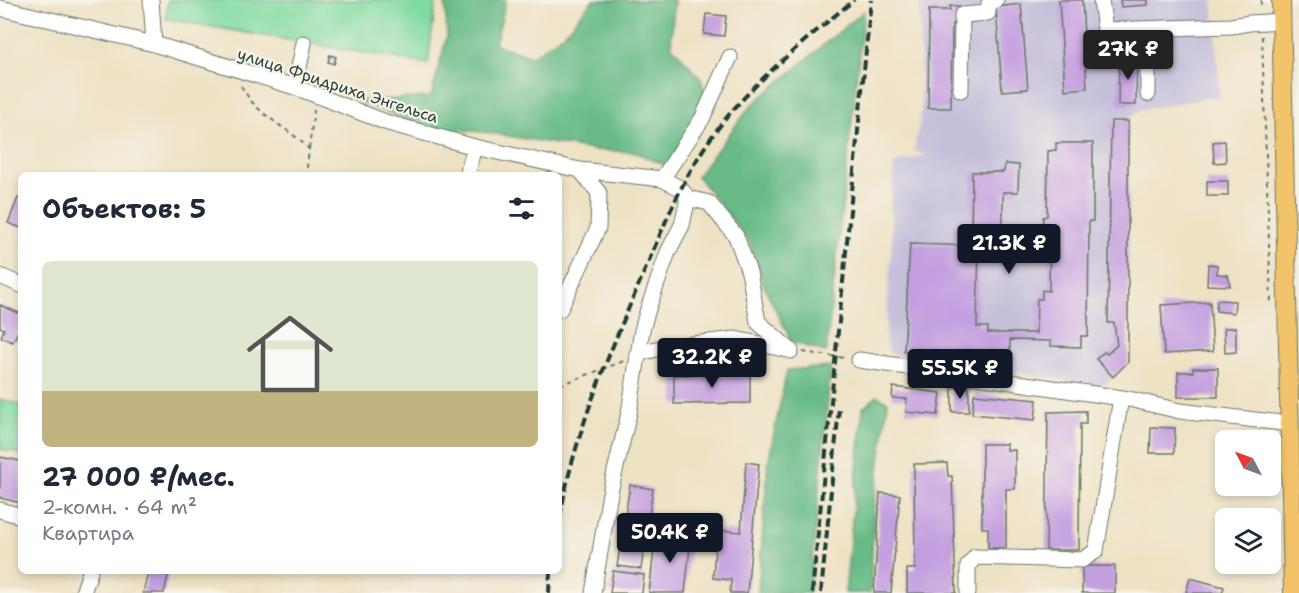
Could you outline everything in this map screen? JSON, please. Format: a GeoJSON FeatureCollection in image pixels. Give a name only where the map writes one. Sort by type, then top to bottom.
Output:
{"type":"FeatureCollection","features":[{"type":"Feature","properties":{"kind":"main road"},"geometry":{"type":"LineString","coordinates":[[1281,0],[1293,593]]}},
{"type":"Feature","properties":{"kind":"street"},"geometry":{"type":"LineString","coordinates":[[151,0],[154,44]]}},
{"type":"Feature","properties":{"kind":"street"},"geometry":{"type":"LineString","coordinates":[[961,90],[962,15],[988,13],[989,3],[996,0]]}},
{"type":"Feature","properties":{"kind":"street"},"geometry":{"type":"LineString","coordinates":[[1101,0],[1105,30],[1231,26],[1282,21]]}},
{"type":"Feature","properties":{"kind":"street","name":"улица Фридриха Энгельса"},"geometry":{"type":"LineString","coordinates":[[0,8],[154,44],[295,87],[388,123],[475,147],[580,170],[663,179]]}},
{"type":"Feature","properties":{"kind":"street"},"geometry":{"type":"LineString","coordinates":[[1148,29],[1148,94]]}},
{"type":"Feature","properties":{"kind":"street"},"geometry":{"type":"LineString","coordinates":[[295,87],[304,43]]}},
{"type":"Feature","properties":{"kind":"street"},"geometry":{"type":"LineString","coordinates":[[730,57],[702,119],[663,179],[680,188],[688,198],[709,203],[736,236],[749,272],[758,322],[791,351]]}},
{"type":"Feature","properties":{"kind":"street"},"geometry":{"type":"LineString","coordinates":[[468,172],[475,147]]}},
{"type":"Feature","properties":{"kind":"street"},"geometry":{"type":"LineString","coordinates":[[562,305],[598,228],[599,193],[580,170]]}},
{"type":"Feature","properties":{"kind":"street"},"geometry":{"type":"LineString","coordinates":[[593,593],[611,488],[629,412],[637,354],[648,309],[668,252],[682,225],[688,198]]}},
{"type":"Feature","properties":{"kind":"street"},"geometry":{"type":"LineString","coordinates":[[0,276],[18,284]]}},
{"type":"Feature","properties":{"kind":"street"},"geometry":{"type":"LineString","coordinates":[[637,354],[660,348],[735,339],[791,351]]}},
{"type":"Feature","properties":{"kind":"street"},"geometry":{"type":"LineString","coordinates":[[859,360],[1121,398],[1180,411],[1290,424]]}},
{"type":"Feature","properties":{"kind":"street"},"geometry":{"type":"LineString","coordinates":[[968,593],[968,566],[975,557],[1082,560],[1096,551],[1121,398]]}},
{"type":"Feature","properties":{"kind":"street"},"geometry":{"type":"LineString","coordinates":[[0,510],[18,515]]}},
{"type":"Feature","properties":{"kind":"street"},"geometry":{"type":"LineString","coordinates":[[83,593],[89,574]]}},
{"type":"Feature","properties":{"kind":"path"},"geometry":{"type":"LineString","coordinates":[[1261,0],[1270,304]]}},
{"type":"Feature","properties":{"kind":"path"},"geometry":{"type":"LineString","coordinates":[[226,66],[252,102],[274,122],[296,135],[309,149]]}},
{"type":"Feature","properties":{"kind":"path"},"geometry":{"type":"LineString","coordinates":[[306,172],[315,96]]}},
{"type":"Feature","properties":{"kind":"path"},"geometry":{"type":"LineString","coordinates":[[791,351],[859,360]]}},
{"type":"Feature","properties":{"kind":"path"},"geometry":{"type":"LineString","coordinates":[[562,385],[637,354]]}},
{"type":"Feature","properties":{"kind":"shaded area"},"geometry":{"type":"Polygon","coordinates":[[[1213,0],[1220,96],[1140,110],[1129,118],[1128,362],[1106,383],[1096,385],[891,354],[885,342],[894,163],[925,156],[914,150],[921,114],[920,1],[1213,0]]]}},
{"type":"Feature","properties":{"kind":"green space"},"geometry":{"type":"Polygon","coordinates":[[[168,0],[436,0],[428,64],[166,19],[168,0]]]}},
{"type":"Feature","properties":{"kind":"green space"},"geometry":{"type":"Polygon","coordinates":[[[445,0],[506,0],[495,44],[531,57],[564,34],[593,0],[674,0],[671,45],[700,78],[708,99],[675,169],[634,152],[594,150],[484,132],[425,127],[359,101],[431,97],[447,36],[445,0]]]}},
{"type":"Feature","properties":{"kind":"green space"},"geometry":{"type":"Polygon","coordinates":[[[864,11],[826,352],[792,342],[764,286],[750,243],[697,176],[751,106],[864,11]]]}},
{"type":"Feature","properties":{"kind":"green space"},"geometry":{"type":"Polygon","coordinates":[[[831,367],[809,593],[758,593],[768,463],[787,370],[831,367]]]}},
{"type":"Feature","properties":{"kind":"green space"},"geometry":{"type":"Polygon","coordinates":[[[877,396],[888,402],[874,507],[870,593],[845,593],[863,408],[877,396]]]}},
{"type":"Feature","properties":{"kind":"green space"},"geometry":{"type":"Polygon","coordinates":[[[0,399],[18,404],[18,453],[0,449],[0,399]]]}},
{"type":"Feature","properties":{"kind":"building"},"geometry":{"type":"Polygon","coordinates":[[[1059,0],[1082,0],[1087,88],[1065,90],[1059,0]]]}},
{"type":"Feature","properties":{"kind":"building"},"geometry":{"type":"Polygon","coordinates":[[[1120,0],[1148,0],[1148,5],[1121,7],[1120,0]]]}},
{"type":"Feature","properties":{"kind":"building"},"geometry":{"type":"Polygon","coordinates":[[[1021,4],[1028,89],[1002,91],[996,7],[1021,4]]]}},
{"type":"Feature","properties":{"kind":"building"},"geometry":{"type":"Polygon","coordinates":[[[950,6],[960,6],[960,24],[952,24],[951,108],[928,108],[929,10],[950,10],[950,6]]]}},
{"type":"Feature","properties":{"kind":"building"},"geometry":{"type":"Polygon","coordinates":[[[706,14],[726,16],[724,36],[704,34],[706,14]]]}},
{"type":"Feature","properties":{"kind":"building"},"geometry":{"type":"Polygon","coordinates":[[[330,55],[336,57],[334,64],[328,62],[330,55]]]}},
{"type":"Feature","properties":{"kind":"building"},"geometry":{"type":"Polygon","coordinates":[[[1119,57],[1137,57],[1136,105],[1118,105],[1119,57]]]}},
{"type":"Feature","properties":{"kind":"building"},"geometry":{"type":"Polygon","coordinates":[[[1111,121],[1128,121],[1128,362],[1113,377],[1096,359],[1104,352],[1107,354],[1117,345],[1114,323],[1108,323],[1111,121]]]}},
{"type":"Feature","properties":{"kind":"building"},"geometry":{"type":"Polygon","coordinates":[[[1225,141],[1226,162],[1214,163],[1213,142],[1225,141]]]}},
{"type":"Feature","properties":{"kind":"building"},"geometry":{"type":"Polygon","coordinates":[[[1056,143],[1093,143],[1093,221],[1089,221],[1088,336],[1081,336],[1081,347],[1051,346],[1051,341],[1010,340],[1010,360],[974,360],[974,353],[904,351],[910,244],[979,246],[977,327],[988,327],[988,333],[1036,333],[1037,299],[1042,299],[1042,290],[1049,291],[1050,229],[1042,229],[1043,217],[1047,216],[1048,151],[1056,150],[1056,143]]]}},
{"type":"Feature","properties":{"kind":"building"},"geometry":{"type":"Polygon","coordinates":[[[1005,164],[1019,165],[1018,192],[1003,192],[1003,237],[971,237],[972,172],[1004,172],[1005,164]]]}},
{"type":"Feature","properties":{"kind":"building"},"geometry":{"type":"Polygon","coordinates":[[[1207,181],[1228,181],[1228,196],[1207,196],[1207,181]]]}},
{"type":"Feature","properties":{"kind":"building"},"geometry":{"type":"Polygon","coordinates":[[[18,198],[18,227],[8,223],[18,198]]]}},
{"type":"Feature","properties":{"kind":"building"},"geometry":{"type":"Polygon","coordinates":[[[1208,264],[1217,265],[1217,274],[1228,275],[1230,286],[1207,285],[1208,264]]]}},
{"type":"Feature","properties":{"kind":"building"},"geometry":{"type":"Polygon","coordinates":[[[1217,300],[1235,301],[1234,313],[1216,311],[1217,300]]]}},
{"type":"Feature","properties":{"kind":"building"},"geometry":{"type":"Polygon","coordinates":[[[1210,302],[1213,351],[1164,354],[1161,305],[1210,302]]]}},
{"type":"Feature","properties":{"kind":"building"},"geometry":{"type":"Polygon","coordinates":[[[0,305],[18,313],[18,331],[13,342],[1,337],[4,329],[0,327],[0,305]]]}},
{"type":"Feature","properties":{"kind":"building"},"geometry":{"type":"Polygon","coordinates":[[[1224,328],[1236,328],[1236,352],[1225,353],[1224,328]]]}},
{"type":"Feature","properties":{"kind":"building"},"geometry":{"type":"Polygon","coordinates":[[[1193,368],[1218,368],[1218,397],[1178,397],[1178,372],[1193,372],[1193,368]]]}},
{"type":"Feature","properties":{"kind":"building"},"geometry":{"type":"Polygon","coordinates":[[[750,374],[750,403],[674,404],[674,375],[750,374]]]}},
{"type":"Feature","properties":{"kind":"building"},"geometry":{"type":"Polygon","coordinates":[[[893,387],[941,393],[938,415],[906,412],[907,399],[892,398],[893,387]]]}},
{"type":"Feature","properties":{"kind":"building"},"geometry":{"type":"Polygon","coordinates":[[[952,387],[969,387],[969,412],[952,412],[952,387]]]}},
{"type":"Feature","properties":{"kind":"building"},"geometry":{"type":"Polygon","coordinates":[[[974,394],[1037,400],[1035,420],[972,414],[974,394]]]}},
{"type":"Feature","properties":{"kind":"building"},"geometry":{"type":"Polygon","coordinates":[[[1086,411],[1086,424],[1080,424],[1079,550],[1046,550],[1048,412],[1086,411]]]}},
{"type":"Feature","properties":{"kind":"building"},"geometry":{"type":"Polygon","coordinates":[[[1151,427],[1175,428],[1174,453],[1150,453],[1151,427]]]}},
{"type":"Feature","properties":{"kind":"building"},"geometry":{"type":"Polygon","coordinates":[[[982,444],[1007,444],[1007,450],[1015,450],[1015,489],[1006,489],[1006,548],[988,548],[988,528],[982,528],[982,444]]]}},
{"type":"Feature","properties":{"kind":"building"},"geometry":{"type":"Polygon","coordinates":[[[0,457],[18,460],[18,502],[0,498],[0,457]]]}},
{"type":"Feature","properties":{"kind":"building"},"geometry":{"type":"Polygon","coordinates":[[[746,462],[759,464],[747,593],[730,593],[731,580],[713,578],[716,530],[741,532],[746,462]]]}},
{"type":"Feature","properties":{"kind":"building"},"geometry":{"type":"Polygon","coordinates":[[[947,463],[948,476],[952,476],[956,593],[907,593],[907,569],[915,569],[914,464],[947,463]]]}},
{"type":"Feature","properties":{"kind":"building"},"geometry":{"type":"Polygon","coordinates":[[[630,485],[653,489],[641,569],[617,566],[630,485]]]}},
{"type":"Feature","properties":{"kind":"building"},"geometry":{"type":"Polygon","coordinates":[[[880,493],[900,495],[891,593],[874,593],[880,493]]]}},
{"type":"Feature","properties":{"kind":"building"},"geometry":{"type":"Polygon","coordinates":[[[656,533],[691,537],[685,593],[649,593],[656,533]]]}},
{"type":"Feature","properties":{"kind":"building"},"geometry":{"type":"Polygon","coordinates":[[[1082,566],[1115,566],[1115,593],[1082,593],[1082,566]]]}},
{"type":"Feature","properties":{"kind":"building"},"geometry":{"type":"Polygon","coordinates":[[[613,571],[644,575],[642,593],[610,593],[613,571]]]}},
{"type":"Feature","properties":{"kind":"building"},"geometry":{"type":"Polygon","coordinates":[[[148,574],[169,574],[164,593],[143,593],[148,574]]]}},
{"type":"Feature","properties":{"kind":"building"},"geometry":{"type":"Polygon","coordinates":[[[1190,578],[1224,587],[1222,593],[1186,593],[1190,578]]]}},
{"type":"Feature","properties":{"kind":"railway"},"geometry":{"type":"LineString","coordinates":[[562,507],[583,425],[617,335],[692,168],[713,135],[761,80],[854,0]]}},
{"type":"Feature","properties":{"kind":"railway"},"geometry":{"type":"LineString","coordinates":[[812,593],[871,0]]}},
{"type":"Feature","properties":{"kind":"railway"},"geometry":{"type":"LineString","coordinates":[[821,593],[839,408]]}},
{"type":"Feature","properties":{"kind":"railway"},"geometry":{"type":"LineString","coordinates":[[549,593],[550,574]]}}]}
